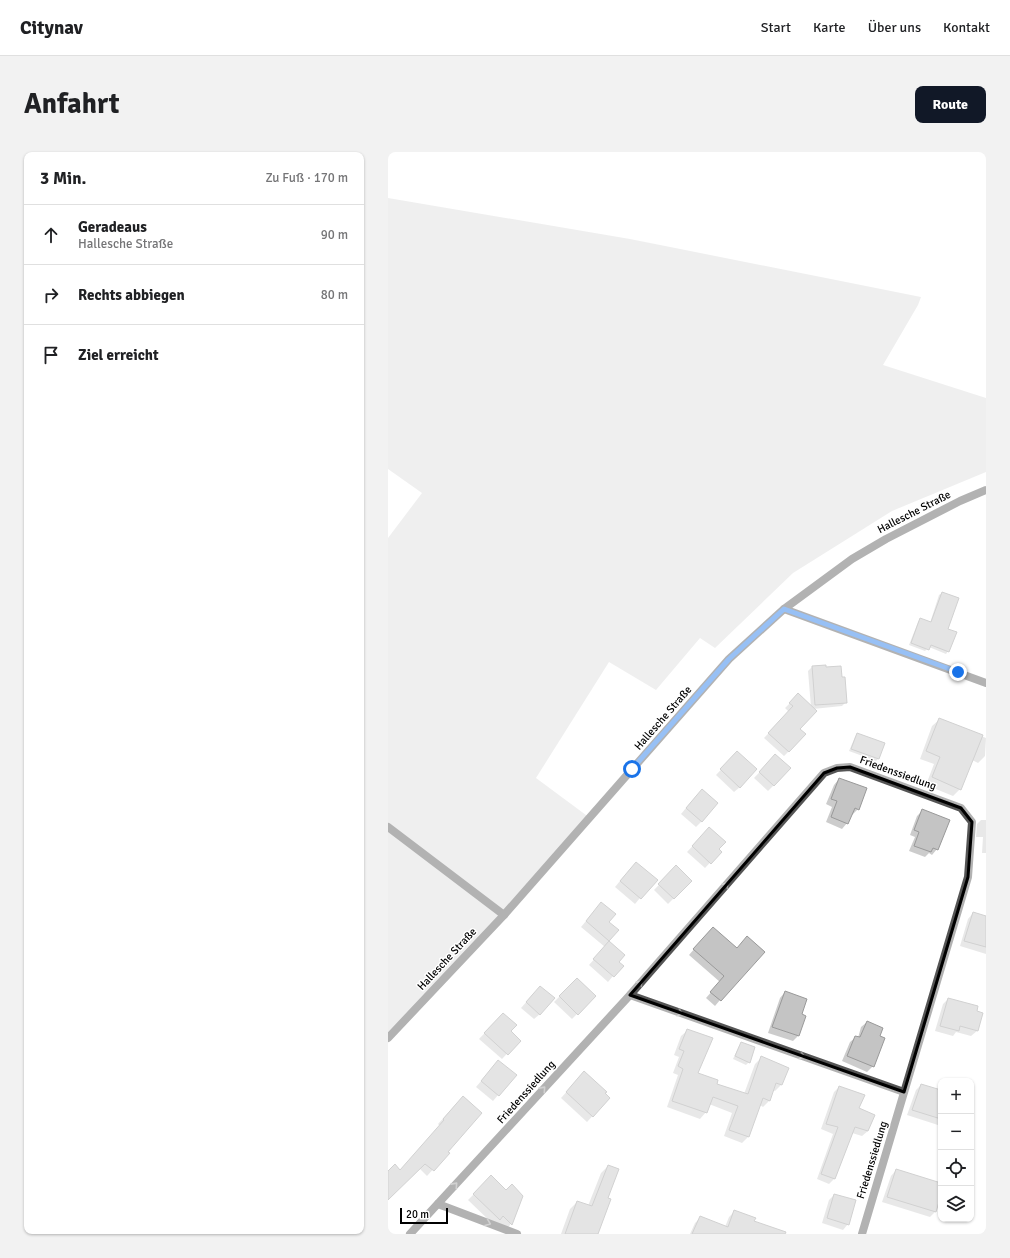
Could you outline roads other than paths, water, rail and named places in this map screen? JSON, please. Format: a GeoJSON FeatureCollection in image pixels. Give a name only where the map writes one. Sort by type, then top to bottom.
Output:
{"type":"FeatureCollection","features":[{"type":"Feature","properties":{"kind":"street","name":"Hallesche Straße"},"geometry":{"type":"LineString","coordinates":[[388,1038],[504,915],[729,659],[784,609],[852,559],[886,538],[960,501],[986,490]]}},
{"type":"Feature","properties":{"kind":"street"},"geometry":{"type":"LineString","coordinates":[[784,609],[986,683]]}},
{"type":"Feature","properties":{"kind":"street","name":"Friedenssiedlung"},"geometry":{"type":"LineString","coordinates":[[410,1234],[630,995],[824,773],[836,768],[850,767],[961,808],[972,822],[968,877],[862,1234]]}},
{"type":"Feature","properties":{"kind":"street"},"geometry":{"type":"LineString","coordinates":[[388,827],[504,915]]}},
{"type":"Feature","properties":{"kind":"street"},"geometry":{"type":"LineString","coordinates":[[630,995],[904,1092]]}},
{"type":"Feature","properties":{"kind":"street"},"geometry":{"type":"LineString","coordinates":[[438,1204],[517,1234]]}}]}
